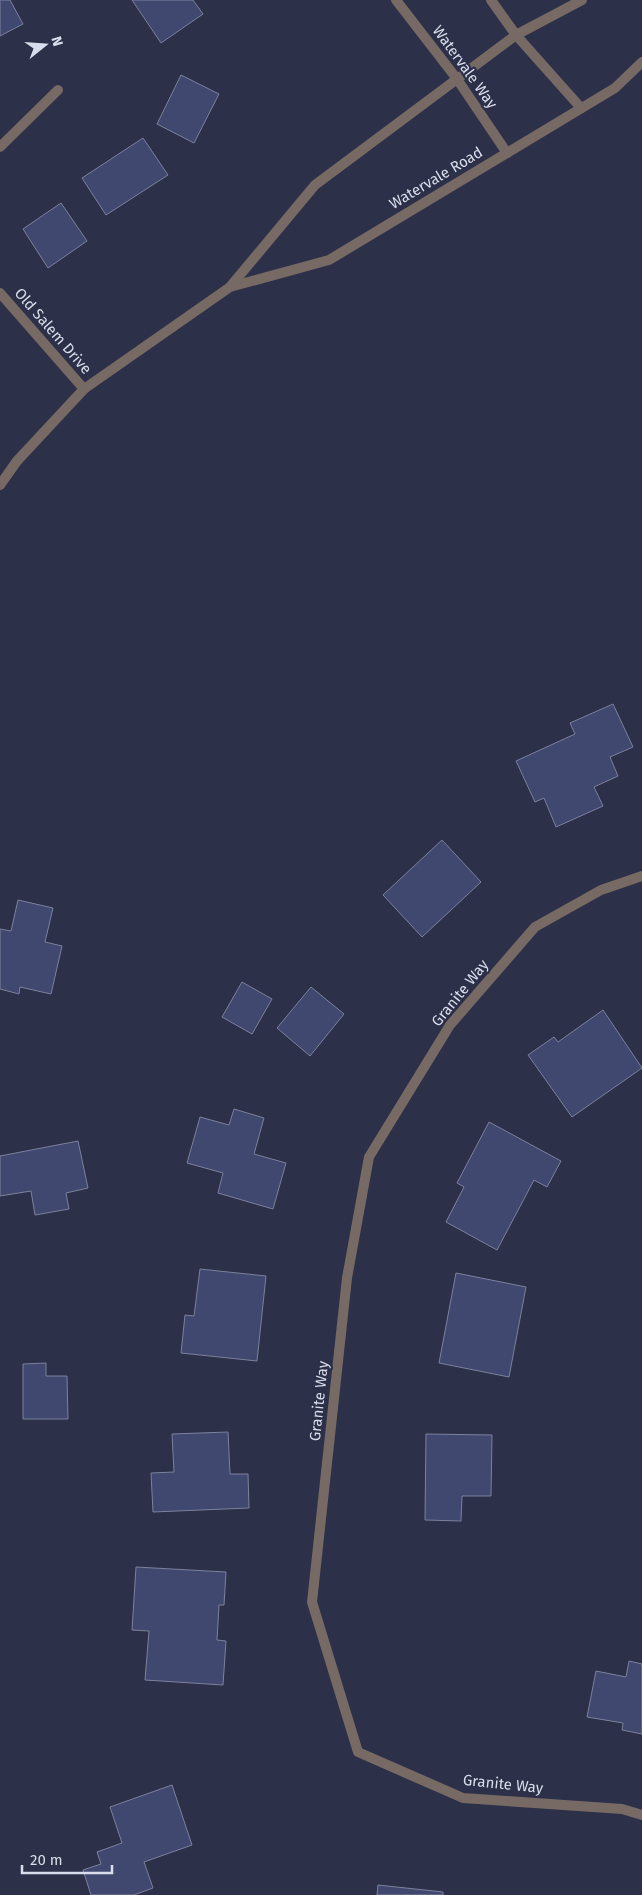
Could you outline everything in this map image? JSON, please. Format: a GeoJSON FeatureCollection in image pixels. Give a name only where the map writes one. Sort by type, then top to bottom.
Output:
{"type":"FeatureCollection","features":[{"type":"Feature","properties":{"kind":"street","name":"Watervale Way"},"geometry":{"type":"LineString","coordinates":[[396,0],[457,79],[507,153]]}},
{"type":"Feature","properties":{"kind":"street"},"geometry":{"type":"LineString","coordinates":[[491,0],[516,35],[581,108]]}},
{"type":"Feature","properties":{"kind":"street","name":"Watervale Road"},"geometry":{"type":"LineString","coordinates":[[0,485],[18,461],[84,389],[230,287],[315,186],[516,35],[582,0]]}},
{"type":"Feature","properties":{"kind":"street","name":"Watervale Road"},"geometry":{"type":"LineString","coordinates":[[230,287],[329,260],[615,88],[642,62]]}},
{"type":"Feature","properties":{"kind":"street"},"geometry":{"type":"LineString","coordinates":[[0,147],[58,90]]}},
{"type":"Feature","properties":{"kind":"street","name":"Old Salem Drive"},"geometry":{"type":"LineString","coordinates":[[0,293],[84,389]]}},
{"type":"Feature","properties":{"kind":"street","name":"Granite Way"},"geometry":{"type":"LineString","coordinates":[[642,876],[601,890],[535,927],[450,1025],[369,1157],[347,1278],[312,1602],[358,1752],[463,1798],[622,1808],[642,1815]]}},
{"type":"Feature","properties":{"kind":"building"},"geometry":{"type":"Polygon","coordinates":[[[0,0],[10,0],[23,24],[0,36],[0,0]]]}},
{"type":"Feature","properties":{"kind":"building"},"geometry":{"type":"Polygon","coordinates":[[[132,0],[193,0],[203,14],[161,43],[132,0]]]}},
{"type":"Feature","properties":{"kind":"building"},"geometry":{"type":"Polygon","coordinates":[[[181,75],[219,94],[194,143],[157,124],[181,75]]]}},
{"type":"Feature","properties":{"kind":"building"},"geometry":{"type":"Polygon","coordinates":[[[143,138],[168,175],[106,215],[82,178],[143,138]]]}},
{"type":"Feature","properties":{"kind":"building"},"geometry":{"type":"Polygon","coordinates":[[[61,203],[87,241],[48,268],[23,229],[61,203]]]}},
{"type":"Feature","properties":{"kind":"building"},"geometry":{"type":"Polygon","coordinates":[[[613,704],[633,747],[610,757],[618,776],[594,787],[603,806],[556,827],[544,798],[535,802],[516,761],[575,734],[570,723],[613,704]]]}},
{"type":"Feature","properties":{"kind":"building"},"geometry":{"type":"Polygon","coordinates":[[[442,840],[481,882],[422,937],[383,895],[442,840]]]}},
{"type":"Feature","properties":{"kind":"building"},"geometry":{"type":"Polygon","coordinates":[[[18,900],[53,908],[45,942],[62,946],[51,994],[20,987],[19,994],[0,989],[0,929],[11,931],[18,900]]]}},
{"type":"Feature","properties":{"kind":"building"},"geometry":{"type":"Polygon","coordinates":[[[242,982],[272,999],[252,1034],[222,1017],[242,982]]]}},
{"type":"Feature","properties":{"kind":"building"},"geometry":{"type":"Polygon","coordinates":[[[311,987],[344,1014],[310,1056],[277,1028],[311,987]]]}},
{"type":"Feature","properties":{"kind":"building"},"geometry":{"type":"Polygon","coordinates":[[[603,1010],[642,1068],[572,1117],[528,1055],[554,1037],[558,1042],[603,1010]]]}},
{"type":"Feature","properties":{"kind":"building"},"geometry":{"type":"Polygon","coordinates":[[[234,1109],[264,1118],[254,1154],[286,1163],[273,1209],[218,1193],[223,1173],[187,1163],[200,1117],[229,1125],[234,1109]]]}},
{"type":"Feature","properties":{"kind":"building"},"geometry":{"type":"Polygon","coordinates":[[[489,1122],[561,1161],[547,1187],[534,1180],[497,1250],[446,1222],[464,1187],[457,1183],[489,1122]]]}},
{"type":"Feature","properties":{"kind":"building"},"geometry":{"type":"Polygon","coordinates":[[[78,1141],[88,1188],[66,1193],[69,1209],[35,1215],[31,1191],[0,1196],[0,1156],[78,1141]]]}},
{"type":"Feature","properties":{"kind":"building"},"geometry":{"type":"Polygon","coordinates":[[[200,1269],[266,1276],[257,1361],[181,1353],[185,1315],[194,1316],[200,1269]]]}},
{"type":"Feature","properties":{"kind":"building"},"geometry":{"type":"Polygon","coordinates":[[[456,1273],[526,1287],[509,1377],[439,1363],[456,1273]]]}},
{"type":"Feature","properties":{"kind":"building"},"geometry":{"type":"Polygon","coordinates":[[[46,1363],[46,1376],[67,1376],[68,1419],[23,1419],[23,1364],[46,1363]]]}},
{"type":"Feature","properties":{"kind":"building"},"geometry":{"type":"Polygon","coordinates":[[[228,1432],[230,1474],[248,1474],[249,1508],[153,1512],[151,1473],[174,1472],[172,1434],[228,1432]]]}},
{"type":"Feature","properties":{"kind":"building"},"geometry":{"type":"Polygon","coordinates":[[[426,1434],[492,1435],[491,1496],[462,1496],[461,1521],[425,1520],[426,1434]]]}},
{"type":"Feature","properties":{"kind":"building"},"geometry":{"type":"Polygon","coordinates":[[[136,1567],[226,1572],[224,1605],[219,1605],[217,1640],[226,1641],[223,1685],[145,1680],[149,1631],[132,1630],[136,1567]]]}},
{"type":"Feature","properties":{"kind":"building"},"geometry":{"type":"Polygon","coordinates":[[[629,1661],[642,1664],[642,1734],[622,1730],[623,1723],[587,1717],[596,1671],[626,1677],[629,1661]]]}},
{"type":"Feature","properties":{"kind":"building"},"geometry":{"type":"Polygon","coordinates":[[[172,1785],[192,1845],[144,1862],[153,1888],[134,1895],[91,1895],[83,1870],[101,1864],[97,1852],[122,1843],[110,1807],[172,1785]]]}},
{"type":"Feature","properties":{"kind":"building"},"geometry":{"type":"Polygon","coordinates":[[[378,1885],[443,1892],[443,1895],[377,1895],[378,1885]]]}}]}
